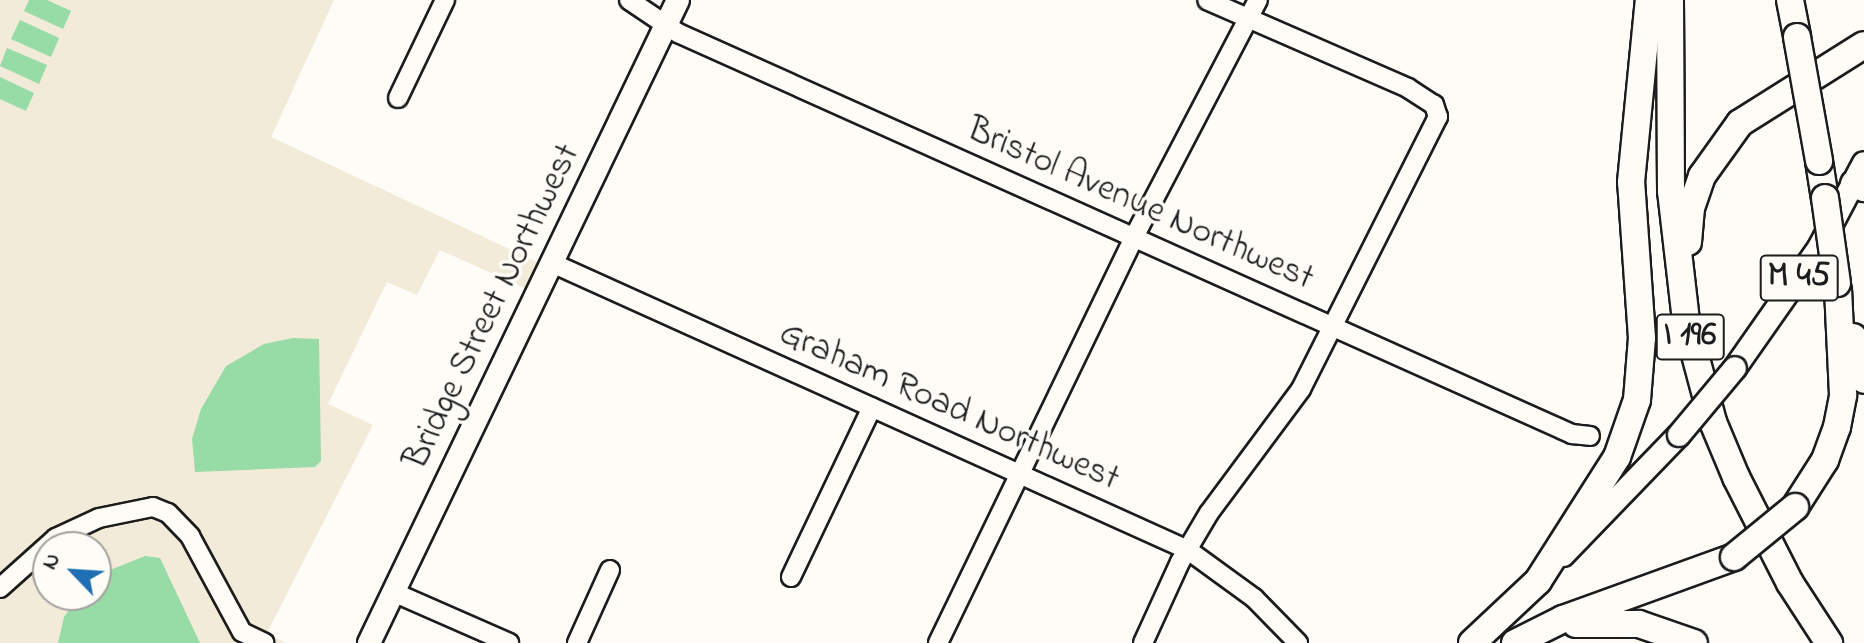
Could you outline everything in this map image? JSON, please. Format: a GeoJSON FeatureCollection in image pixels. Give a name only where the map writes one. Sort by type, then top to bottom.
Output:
{"type":"FeatureCollection","features":[{"type":"Feature","properties":{"kind":"highway"},"geometry":{"type":"LineString","coordinates":[[1538,581],[1617,457],[1637,400],[1642,338],[1631,182],[1649,0]]}},
{"type":"Feature","properties":{"kind":"highway","name":"I 196"},"geometry":{"type":"LineString","coordinates":[[1670,0],[1673,221],[1681,293],[1698,366],[1713,422],[1747,502],[1829,643]]}},
{"type":"Feature","properties":{"kind":"highway"},"geometry":{"type":"LineString","coordinates":[[1515,643],[1545,628],[1734,557],[1795,507],[1825,460],[1837,427],[1843,395],[1837,287],[1819,161],[1790,0]]}},
{"type":"Feature","properties":{"kind":"highway"},"geometry":{"type":"LineString","coordinates":[[1698,366],[1688,237],[1702,176],[1740,123],[1864,45]]}},
{"type":"Feature","properties":{"kind":"highway"},"geometry":{"type":"LineString","coordinates":[[1837,287],[1864,380]]}},
{"type":"Feature","properties":{"kind":"highway","name":"M 45"},"geometry":{"type":"LineString","coordinates":[[1472,643],[1538,581]]}},
{"type":"Feature","properties":{"kind":"highway"},"geometry":{"type":"LineString","coordinates":[[1545,628],[1606,621],[1639,624],[1694,643]]}},
{"type":"Feature","properties":{"kind":"main road","name":"Bridge Street Northwest"},"geometry":{"type":"LineString","coordinates":[[369,643],[678,0]]}},
{"type":"Feature","properties":{"kind":"main road","name":"M 45"},"geometry":{"type":"LineString","coordinates":[[1538,581],[1679,435],[1735,368],[1819,248],[1861,178]]}},
{"type":"Feature","properties":{"kind":"street"},"geometry":{"type":"LineString","coordinates":[[398,98],[445,0]]}},
{"type":"Feature","properties":{"kind":"street","name":"Bristol Avenue Northwest"},"geometry":{"type":"LineString","coordinates":[[629,0],[666,25],[1572,434],[1590,436]]}},
{"type":"Feature","properties":{"kind":"street"},"geometry":{"type":"LineString","coordinates":[[1143,643],[1209,513],[1275,429],[1334,327],[1437,126],[1434,105],[1408,88],[1207,0]]}},
{"type":"Feature","properties":{"kind":"street"},"geometry":{"type":"LineString","coordinates":[[938,643],[1134,237],[1258,0]]}},
{"type":"Feature","properties":{"kind":"street","name":"Graham Road Northwest"},"geometry":{"type":"LineString","coordinates":[[552,263],[1188,550],[1254,598],[1298,643]]}},
{"type":"Feature","properties":{"kind":"street"},"geometry":{"type":"LineString","coordinates":[[791,577],[872,407]]}},
{"type":"Feature","properties":{"kind":"street"},"geometry":{"type":"LineString","coordinates":[[0,588],[56,538],[99,518],[153,507],[168,513],[190,536],[242,632],[265,643]]}},
{"type":"Feature","properties":{"kind":"street"},"geometry":{"type":"LineString","coordinates":[[577,643],[610,570]]}},
{"type":"Feature","properties":{"kind":"street"},"geometry":{"type":"LineString","coordinates":[[393,592],[509,643]]}},
{"type":"Feature","properties":{"kind":"shaded area"},"geometry":{"type":"Polygon","coordinates":[[[0,0],[334,0],[271,137],[539,263],[527,289],[440,250],[417,295],[387,282],[328,404],[373,425],[267,633],[286,643],[0,643],[0,0]]]}},
{"type":"Feature","properties":{"kind":"green space"},"geometry":{"type":"Polygon","coordinates":[[[29,0],[47,0],[71,11],[63,29],[24,11],[29,0]]]}},
{"type":"Feature","properties":{"kind":"green space"},"geometry":{"type":"Polygon","coordinates":[[[20,20],[59,38],[51,57],[11,39],[20,20]]]}},
{"type":"Feature","properties":{"kind":"green space"},"geometry":{"type":"Polygon","coordinates":[[[7,48],[47,65],[39,84],[0,66],[7,48]]]}},
{"type":"Feature","properties":{"kind":"green space"},"geometry":{"type":"Polygon","coordinates":[[[0,77],[34,93],[26,111],[0,99],[0,77]]]}},
{"type":"Feature","properties":{"kind":"green space"},"geometry":{"type":"Polygon","coordinates":[[[293,338],[319,339],[321,461],[315,467],[195,472],[192,439],[201,409],[226,366],[264,344],[293,338]]]}},
{"type":"Feature","properties":{"kind":"green space"},"geometry":{"type":"Polygon","coordinates":[[[145,556],[160,558],[200,643],[58,643],[68,611],[112,611],[112,569],[145,556]]]}}]}
